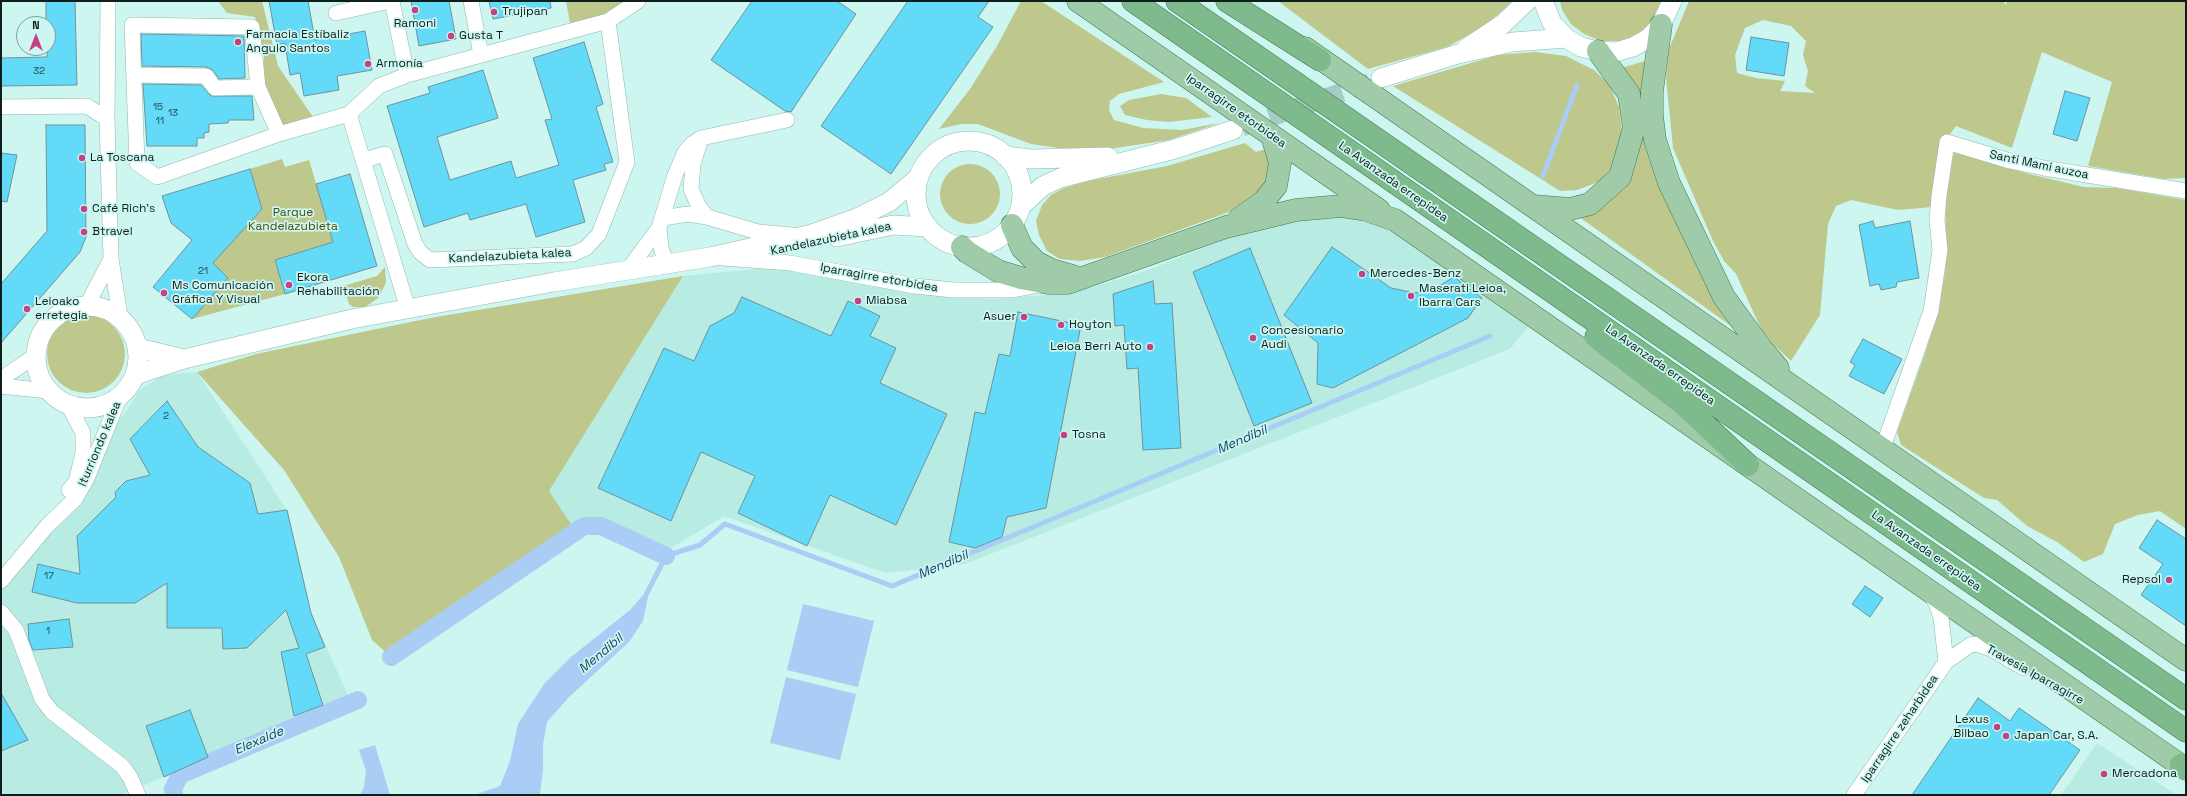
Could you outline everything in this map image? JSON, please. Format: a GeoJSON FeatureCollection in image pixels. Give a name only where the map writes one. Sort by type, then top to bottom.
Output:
{"type":"FeatureCollection","features":[{"type":"Feature","properties":{"kind":"highway","name":"La Avanzada errepidea"},"geometry":{"type":"LineString","coordinates":[[1133,1],[1394,184],[1638,350],[2186,731]]}},
{"type":"Feature","properties":{"kind":"highway","name":"La Avanzada errepidea"},"geometry":{"type":"LineString","coordinates":[[1177,1],[2186,699]]}},
{"type":"Feature","properties":{"kind":"highway"},"geometry":{"type":"LineString","coordinates":[[1227,1],[1320,60]]}},
{"type":"Feature","properties":{"kind":"highway"},"geometry":{"type":"LineString","coordinates":[[1394,184],[1683,404],[1748,465]]}},
{"type":"Feature","properties":{"kind":"main road","name":"Iparragirre etorbidea"},"geometry":{"type":"LineString","coordinates":[[1078,1],[2184,768]]}},
{"type":"Feature","properties":{"kind":"main road"},"geometry":{"type":"LineString","coordinates":[[1244,1],[1320,60],[1533,206],[2186,660]]}},
{"type":"Feature","properties":{"kind":"main road"},"geometry":{"type":"LineString","coordinates":[[1661,25],[1654,76],[1652,116],[1655,140],[1669,182],[1724,297],[1760,348],[1800,392]]}},
{"type":"Feature","properties":{"kind":"main road"},"geometry":{"type":"LineString","coordinates":[[1533,206],[1570,209],[1590,204],[1620,177],[1634,128],[1629,94],[1598,51]]}},
{"type":"Feature","properties":{"kind":"main road"},"geometry":{"type":"LineString","coordinates":[[1226,227],[1264,201],[1276,186],[1280,163],[1272,136]]}},
{"type":"Feature","properties":{"kind":"main road"},"geometry":{"type":"LineString","coordinates":[[962,247],[967,252],[998,271],[1021,278],[1048,283],[1068,283],[1226,227],[1296,210],[1341,206],[1366,210],[1395,220]]}},
{"type":"Feature","properties":{"kind":"main road"},"geometry":{"type":"LineString","coordinates":[[1017,216],[1022,248],[1036,262],[1066,274],[1086,277]]}},
{"type":"Feature","properties":{"kind":"street"},"geometry":{"type":"LineString","coordinates":[[108,1],[107,119],[111,259],[120,316]]}},
{"type":"Feature","properties":{"kind":"street"},"geometry":{"type":"LineString","coordinates":[[336,13],[391,1],[407,75]]}},
{"type":"Feature","properties":{"kind":"street"},"geometry":{"type":"LineString","coordinates":[[471,1],[482,56]]}},
{"type":"Feature","properties":{"kind":"street"},"geometry":{"type":"LineString","coordinates":[[280,134],[258,87],[252,27],[132,25],[137,163],[157,177],[280,134],[349,114],[379,86],[407,75],[608,21],[638,1]]}},
{"type":"Feature","properties":{"kind":"street"},"geometry":{"type":"LineString","coordinates":[[1458,54],[1504,24],[1527,1]]}},
{"type":"Feature","properties":{"kind":"street"},"geometry":{"type":"LineString","coordinates":[[1543,1],[1552,23],[1566,38],[1581,47],[1598,51],[1616,52],[1634,47],[1649,38],[1661,25],[1672,1]]}},
{"type":"Feature","properties":{"kind":"street","name":"Kandelazubieta kalea"},"geometry":{"type":"LineString","coordinates":[[364,160],[385,154],[415,244],[420,252],[430,260],[573,254],[586,248],[599,234],[626,162],[608,21]]}},
{"type":"Feature","properties":{"kind":"street"},"geometry":{"type":"LineString","coordinates":[[1381,78],[1458,54],[1513,42],[1566,38]]}},
{"type":"Feature","properties":{"kind":"street"},"geometry":{"type":"LineString","coordinates":[[134,75],[206,76],[215,88],[258,87]]}},
{"type":"Feature","properties":{"kind":"street"},"geometry":{"type":"LineString","coordinates":[[1,107],[87,106],[107,119]]}},
{"type":"Feature","properties":{"kind":"street"},"geometry":{"type":"LineString","coordinates":[[349,114],[408,309]]}},
{"type":"Feature","properties":{"kind":"street"},"geometry":{"type":"LineString","coordinates":[[666,265],[661,248],[661,223],[675,175],[684,152],[701,138],[787,120]]}},
{"type":"Feature","properties":{"kind":"street"},"geometry":{"type":"LineString","coordinates":[[1017,216],[1021,184],[1013,164],[1005,156],[985,144],[962,142],[951,145],[931,157],[919,177],[916,190],[917,203],[921,216],[927,227],[943,240],[962,247],[974,247],[995,240],[1017,216],[1042,186],[1060,178],[1175,149],[1233,130]]}},
{"type":"Feature","properties":{"kind":"street"},"geometry":{"type":"LineString","coordinates":[[701,138],[693,164],[691,189],[699,207],[707,217]]}},
{"type":"Feature","properties":{"kind":"street","name":"Santi Mami auzoa"},"geometry":{"type":"LineString","coordinates":[[1882,450],[1916,354],[1932,303],[1940,250],[1937,220],[1939,196],[1948,142],[2010,161],[2044,168],[2186,191]]}},
{"type":"Feature","properties":{"kind":"street"},"geometry":{"type":"LineString","coordinates":[[1005,156],[1031,159],[1086,159],[1175,149]]}},
{"type":"Feature","properties":{"kind":"street","name":"Kandelazubieta kalea"},"geometry":{"type":"LineString","coordinates":[[135,375],[184,358],[352,319],[710,257],[812,234],[857,218],[889,202],[919,177]]}},
{"type":"Feature","properties":{"kind":"street"},"geometry":{"type":"LineString","coordinates":[[627,271],[661,223],[688,214],[707,217],[758,232],[812,234]]}},
{"type":"Feature","properties":{"kind":"street","name":"Kandelazubieta kalea"},"geometry":{"type":"LineString","coordinates":[[710,257],[776,252],[893,225],[927,227]]}},
{"type":"Feature","properties":{"kind":"street","name":"Iparragirre etorbidea"},"geometry":{"type":"LineString","coordinates":[[710,257],[790,262],[915,286],[953,290],[1013,290],[1048,283]]}},
{"type":"Feature","properties":{"kind":"street"},"geometry":{"type":"LineString","coordinates":[[87,305],[111,259]]}},
{"type":"Feature","properties":{"kind":"street"},"geometry":{"type":"LineString","coordinates":[[87,305],[104,308],[120,316],[128,325],[138,348],[138,362],[135,375],[129,387],[120,396],[108,404],[81,408],[68,404],[48,391],[41,380],[35,356],[38,340],[45,326],[57,314],[71,307],[87,305]]}},
{"type":"Feature","properties":{"kind":"street","name":"Kandelazubieta kalea"},"geometry":{"type":"LineString","coordinates":[[138,348],[184,358]]}},
{"type":"Feature","properties":{"kind":"street"},"geometry":{"type":"LineString","coordinates":[[1,379],[35,356]]}},
{"type":"Feature","properties":{"kind":"street"},"geometry":{"type":"LineString","coordinates":[[1,386],[48,391]]}},
{"type":"Feature","properties":{"kind":"street","name":"Iturriondo kalea"},"geometry":{"type":"LineString","coordinates":[[1,581],[47,526],[75,500],[87,478],[120,396]]}},
{"type":"Feature","properties":{"kind":"street","name":"Iturriondo kalea"},"geometry":{"type":"LineString","coordinates":[[47,526],[53,512],[76,482],[83,453],[83,433],[68,404]]}},
{"type":"Feature","properties":{"kind":"street"},"geometry":{"type":"LineString","coordinates":[[1925,587],[1936,603],[1941,618],[1946,662]]}},
{"type":"Feature","properties":{"kind":"street"},"geometry":{"type":"LineString","coordinates":[[1,612],[16,630],[42,699],[52,712],[122,766],[130,777],[138,795]]}},
{"type":"Feature","properties":{"kind":"street","name":"Travesía Iparragirre"},"geometry":{"type":"LineString","coordinates":[[1946,662],[1970,645],[1982,645],[2111,717]]}},
{"type":"Feature","properties":{"kind":"street","name":"Iparragirre zeharbidea"},"geometry":{"type":"LineString","coordinates":[[1854,795],[1946,662]]}},
{"type":"Feature","properties":{"kind":"shaded area"},"geometry":{"type":"Polygon","coordinates":[[[1327,213],[1378,224],[1460,274],[1530,324],[1510,349],[965,564],[885,573],[724,516],[671,548],[592,516],[571,524],[549,491],[683,276],[775,267],[939,295],[992,299],[1046,295],[1090,288],[1151,269],[1251,229],[1327,213]]]}},
{"type":"Feature","properties":{"kind":"shaded area"},"geometry":{"type":"Polygon","coordinates":[[[197,372],[287,510],[311,613],[348,695],[122,795],[1,795],[1,581],[87,478],[100,441],[125,413],[140,390],[163,375],[197,372]]]}},
{"type":"Feature","properties":{"kind":"shaded area","name":"Mercadona"},"geometry":{"type":"Polygon","coordinates":[[[2097,743],[2177,795],[2061,795],[2097,743]]]}},
{"type":"Feature","properties":{"kind":"green space"},"geometry":{"type":"Polygon","coordinates":[[[218,1],[262,1],[278,66],[313,117],[283,126],[261,94],[264,56],[255,17],[227,13],[218,1]]]}},
{"type":"Feature","properties":{"kind":"green space"},"geometry":{"type":"Polygon","coordinates":[[[566,1],[628,1],[605,15],[570,23],[566,1]]]}},
{"type":"Feature","properties":{"kind":"green space"},"geometry":{"type":"Polygon","coordinates":[[[1021,1],[1041,1],[1164,82],[1119,94],[1110,101],[1109,110],[1114,120],[1143,128],[1182,130],[1219,123],[1169,140],[1102,150],[1065,149],[1031,144],[978,124],[961,124],[939,129],[970,89],[997,46],[1021,1]]]}},
{"type":"Feature","properties":{"kind":"green space"},"geometry":{"type":"Polygon","coordinates":[[[1278,1],[1513,1],[1485,26],[1447,47],[1368,69],[1278,1]]]}},
{"type":"Feature","properties":{"kind":"green space"},"geometry":{"type":"Polygon","coordinates":[[[1560,1],[1662,1],[1651,23],[1637,35],[1619,41],[1601,41],[1584,34],[1571,24],[1562,10],[1560,1]]]}},
{"type":"Feature","properties":{"kind":"green space"},"geometry":{"type":"Polygon","coordinates":[[[1689,1],[2003,1],[2006,5],[2007,1],[2186,1],[2186,178],[2164,179],[2088,166],[2112,82],[2042,52],[2012,148],[1956,126],[1942,145],[1932,207],[1898,210],[1851,200],[1836,206],[1828,224],[1820,315],[1791,361],[1774,345],[1761,329],[1736,274],[1724,261],[1713,241],[1673,148],[1666,77],[1669,49],[1689,1]],[[1763,20],[1745,28],[1735,55],[1737,73],[1756,78],[1785,81],[1780,91],[1815,93],[1805,86],[1808,71],[1803,55],[1806,41],[1791,26],[1763,20]]]}},
{"type":"Feature","properties":{"kind":"green space"},"geometry":{"type":"Polygon","coordinates":[[[1535,52],[1566,56],[1594,70],[1609,84],[1619,107],[1622,132],[1618,153],[1610,170],[1601,181],[1577,190],[1560,191],[1393,86],[1498,55],[1535,52]]]}},
{"type":"Feature","properties":{"kind":"green space"},"geometry":{"type":"Polygon","coordinates":[[[1645,61],[1645,98],[1738,331],[1575,214],[1605,204],[1624,189],[1633,173],[1639,151],[1618,69],[1645,61]]]}},
{"type":"Feature","properties":{"kind":"green space"},"geometry":{"type":"Polygon","coordinates":[[[1161,94],[1186,98],[1212,117],[1169,122],[1147,120],[1125,115],[1120,106],[1129,100],[1161,94]]]}},
{"type":"Feature","properties":{"kind":"green space"},"geometry":{"type":"Polygon","coordinates":[[[1245,143],[1256,152],[1266,149],[1269,156],[1267,182],[1254,196],[1229,212],[1105,257],[1080,261],[1060,259],[1047,251],[1039,235],[1036,221],[1042,205],[1051,195],[1064,188],[1088,181],[1167,166],[1245,143]]]}},
{"type":"Feature","properties":{"kind":"green space"},"geometry":{"type":"Polygon","coordinates":[[[1954,152],[2029,174],[2084,187],[2117,188],[2186,200],[2186,529],[2160,511],[2138,515],[2115,524],[2103,554],[2084,562],[2057,542],[2027,526],[1997,500],[1984,498],[1901,445],[1897,432],[1927,348],[1939,304],[1945,273],[1947,252],[1945,204],[1954,152]]]}},
{"type":"Feature","properties":{"kind":"green space","name":"Parque Kandelazubieta"},"geometry":{"type":"Polygon","coordinates":[[[282,159],[285,167],[309,160],[333,240],[331,243],[275,260],[285,294],[192,319],[228,278],[207,259],[227,247],[262,209],[250,169],[282,159]]]}},
{"type":"Feature","properties":{"kind":"green space"},"geometry":{"type":"Polygon","coordinates":[[[964,164],[976,164],[987,169],[995,177],[1000,188],[998,206],[987,219],[976,224],[964,224],[953,219],[945,211],[940,200],[940,188],[945,177],[953,169],[964,164]]]}},
{"type":"Feature","properties":{"kind":"green space"},"geometry":{"type":"Polygon","coordinates":[[[385,267],[386,283],[378,298],[365,307],[353,307],[349,304],[343,286],[377,276],[385,267]]]}},
{"type":"Feature","properties":{"kind":"green space"},"geometry":{"type":"Polygon","coordinates":[[[683,276],[549,491],[571,524],[391,657],[372,640],[339,557],[284,470],[197,372],[256,354],[430,318],[683,276]]]}},
{"type":"Feature","properties":{"kind":"green space"},"geometry":{"type":"Polygon","coordinates":[[[78,315],[94,315],[108,321],[119,332],[125,346],[125,362],[119,376],[108,387],[94,393],[78,393],[64,387],[53,376],[47,362],[47,346],[53,332],[64,321],[78,315]]]}},
{"type":"Feature","properties":{"kind":"water"},"geometry":{"type":"Polygon","coordinates":[[[650,587],[643,621],[629,642],[569,697],[547,722],[543,745],[543,770],[540,795],[469,795],[477,794],[500,786],[510,761],[518,724],[544,684],[571,657],[630,610],[650,587]]]}},
{"type":"Feature","properties":{"kind":"water"},"geometry":{"type":"Polygon","coordinates":[[[803,604],[874,621],[858,687],[787,670],[803,604]]]}},
{"type":"Feature","properties":{"kind":"water"},"geometry":{"type":"Polygon","coordinates":[[[786,677],[856,694],[840,760],[770,743],[786,677]]]}},
{"type":"Feature","properties":{"kind":"water"},"geometry":{"type":"Polygon","coordinates":[[[375,745],[390,795],[360,795],[364,787],[366,771],[359,750],[375,745]]]}},
{"type":"Feature","properties":{"kind":"building"},"geometry":{"type":"Polygon","coordinates":[[[46,1],[75,1],[77,85],[1,86],[1,58],[56,56],[56,16],[46,16],[46,1]]]}},
{"type":"Feature","properties":{"kind":"building"},"geometry":{"type":"Polygon","coordinates":[[[269,1],[308,1],[315,40],[365,31],[372,70],[337,76],[339,90],[304,96],[300,73],[290,75],[285,43],[277,45],[269,1]]]}},
{"type":"Feature","properties":{"kind":"building"},"geometry":{"type":"Polygon","coordinates":[[[411,1],[449,1],[456,39],[419,46],[411,1]]]}},
{"type":"Feature","properties":{"kind":"building"},"geometry":{"type":"Polygon","coordinates":[[[489,1],[550,1],[551,8],[493,19],[489,1]]]}},
{"type":"Feature","properties":{"kind":"building"},"geometry":{"type":"Polygon","coordinates":[[[752,1],[837,1],[856,14],[791,112],[785,111],[711,60],[752,1]]]}},
{"type":"Feature","properties":{"kind":"building"},"geometry":{"type":"Polygon","coordinates":[[[908,1],[989,1],[978,17],[993,27],[891,174],[821,126],[908,1]]]}},
{"type":"Feature","properties":{"kind":"building"},"geometry":{"type":"Polygon","coordinates":[[[141,34],[244,36],[245,78],[219,79],[213,70],[206,67],[142,66],[141,34]]]}},
{"type":"Feature","properties":{"kind":"building"},"geometry":{"type":"Polygon","coordinates":[[[1751,37],[1789,43],[1784,76],[1746,70],[1751,37]]]}},
{"type":"Feature","properties":{"kind":"building"},"geometry":{"type":"Polygon","coordinates":[[[584,42],[603,104],[596,107],[613,162],[604,164],[606,170],[573,180],[585,222],[536,237],[526,204],[470,220],[468,213],[424,227],[387,106],[430,93],[428,87],[483,70],[498,118],[437,137],[450,180],[511,161],[516,178],[559,165],[545,120],[552,119],[533,58],[584,42]]]}},
{"type":"Feature","properties":{"kind":"building"},"geometry":{"type":"Polygon","coordinates":[[[143,84],[201,85],[211,96],[252,96],[254,120],[229,120],[228,123],[209,124],[209,132],[204,133],[204,138],[197,138],[197,146],[147,146],[143,84]]]}},
{"type":"Feature","properties":{"kind":"building"},"geometry":{"type":"Polygon","coordinates":[[[2065,91],[2090,98],[2077,141],[2053,134],[2065,91]]]}},
{"type":"Feature","properties":{"kind":"building"},"geometry":{"type":"Polygon","coordinates":[[[46,125],[85,125],[86,237],[80,252],[1,343],[1,284],[47,231],[46,125]]]}},
{"type":"Feature","properties":{"kind":"building"},"geometry":{"type":"Polygon","coordinates":[[[1,153],[17,155],[7,202],[1,201],[1,153]]]}},
{"type":"Feature","properties":{"kind":"building"},"geometry":{"type":"Polygon","coordinates":[[[250,169],[262,209],[213,263],[228,278],[192,319],[153,287],[192,240],[171,223],[162,196],[250,169]]]}},
{"type":"Feature","properties":{"kind":"building"},"geometry":{"type":"Polygon","coordinates":[[[350,174],[377,266],[285,294],[275,260],[333,242],[316,184],[350,174]]]}},
{"type":"Feature","properties":{"kind":"building"},"geometry":{"type":"Polygon","coordinates":[[[1873,221],[1875,228],[1910,221],[1919,278],[1897,282],[1896,287],[1881,290],[1879,284],[1870,286],[1859,225],[1873,221]]]}},
{"type":"Feature","properties":{"kind":"building"},"geometry":{"type":"Polygon","coordinates":[[[1332,247],[1391,288],[1415,293],[1437,287],[1454,277],[1482,298],[1468,318],[1333,388],[1317,384],[1318,343],[1284,315],[1332,247]]]}},
{"type":"Feature","properties":{"kind":"building","name":"Concesionario Audi"},"geometry":{"type":"Polygon","coordinates":[[[1250,248],[1312,403],[1254,426],[1193,272],[1250,248]]]}},
{"type":"Feature","properties":{"kind":"building","name":"Leioa Berri Auto"},"geometry":{"type":"Polygon","coordinates":[[[1153,281],[1155,304],[1172,303],[1181,448],[1143,450],[1138,368],[1127,369],[1124,325],[1115,326],[1113,294],[1153,281]]]}},
{"type":"Feature","properties":{"kind":"building"},"geometry":{"type":"Polygon","coordinates":[[[742,297],[831,336],[848,301],[880,316],[870,336],[896,348],[880,383],[947,414],[896,525],[830,495],[807,546],[738,513],[755,476],[701,452],[671,521],[598,488],[664,348],[694,361],[710,326],[734,313],[742,297]]]}},
{"type":"Feature","properties":{"kind":"building"},"geometry":{"type":"Polygon","coordinates":[[[1018,312],[1081,325],[1046,508],[1007,517],[1002,537],[975,548],[949,542],[975,412],[985,414],[999,354],[1010,356],[1018,312]]]}},
{"type":"Feature","properties":{"kind":"building"},"geometry":{"type":"Polygon","coordinates":[[[1863,339],[1902,359],[1884,394],[1849,376],[1855,365],[1850,362],[1863,339]]]}},
{"type":"Feature","properties":{"kind":"building"},"geometry":{"type":"Polygon","coordinates":[[[167,401],[198,447],[250,483],[258,514],[287,510],[311,613],[325,647],[306,654],[323,705],[294,716],[281,652],[299,648],[286,610],[247,648],[223,649],[222,628],[167,628],[167,583],[135,603],[77,603],[32,592],[38,564],[80,574],[77,536],[116,497],[115,492],[126,481],[150,475],[130,439],[167,401]]]}},
{"type":"Feature","properties":{"kind":"building","name":"Repsol"},"geometry":{"type":"Polygon","coordinates":[[[2157,520],[2186,539],[2186,626],[2141,595],[2163,564],[2139,548],[2157,520]]]}},
{"type":"Feature","properties":{"kind":"building"},"geometry":{"type":"Polygon","coordinates":[[[1865,586],[1883,598],[1870,617],[1852,604],[1865,586]]]}},
{"type":"Feature","properties":{"kind":"building"},"geometry":{"type":"Polygon","coordinates":[[[69,619],[73,647],[33,650],[29,640],[28,624],[69,619]]]}},
{"type":"Feature","properties":{"kind":"building"},"geometry":{"type":"Polygon","coordinates":[[[1,693],[28,740],[1,751],[1,693]]]}},
{"type":"Feature","properties":{"kind":"building","name":"Japan Car, S.A."},"geometry":{"type":"Polygon","coordinates":[[[1978,698],[2010,721],[2019,708],[2080,750],[2049,795],[1912,795],[1978,698]]]}},
{"type":"Feature","properties":{"kind":"building"},"geometry":{"type":"Polygon","coordinates":[[[190,710],[208,757],[164,777],[146,726],[190,710]]]}},
{"type":"Feature","properties":{"kind":"waterway"},"geometry":{"type":"LineString","coordinates":[[1543,176],[1577,85]]}},
{"type":"Feature","properties":{"kind":"waterway","name":"Mendibil"},"geometry":{"type":"LineString","coordinates":[[647,593],[666,556],[700,545],[725,524],[892,586],[1490,336]]}},
{"type":"Feature","properties":{"kind":"waterway"},"geometry":{"type":"LineString","coordinates":[[391,657],[584,526],[601,526],[666,556]]}},
{"type":"Feature","properties":{"kind":"waterway","name":"Elexalde"},"geometry":{"type":"LineString","coordinates":[[174,795],[173,789],[180,775],[358,700]]}},
{"type":"Feature","properties":{"kind":"tunnel"},"geometry":{"type":"LineString","coordinates":[[1242,127],[1372,82]]}},
{"type":"Feature","properties":{"kind":"place","name":"Ramoni"},"geometry":{"type":"Point","coordinates":[415,10]}},
{"type":"Feature","properties":{"kind":"place","name":"Trujipan"},"geometry":{"type":"Point","coordinates":[494,12]}},
{"type":"Feature","properties":{"kind":"place","name":"Gusta T"},"geometry":{"type":"Point","coordinates":[451,36]}},
{"type":"Feature","properties":{"kind":"place","name":"Farmacia Estíbaliz Angulo Santos"},"geometry":{"type":"Point","coordinates":[238,42]}},
{"type":"Feature","properties":{"kind":"place","name":"Armonía"},"geometry":{"type":"Point","coordinates":[368,64]}},
{"type":"Feature","properties":{"kind":"place","name":"La Toscana"},"geometry":{"type":"Point","coordinates":[82,158]}},
{"type":"Feature","properties":{"kind":"place","name":"Café Rich's"},"geometry":{"type":"Point","coordinates":[84,209]}},
{"type":"Feature","properties":{"kind":"place","name":"Btravel"},"geometry":{"type":"Point","coordinates":[84,232]}},
{"type":"Feature","properties":{"kind":"place","name":"Mercedes-Benz"},"geometry":{"type":"Point","coordinates":[1362,274]}},
{"type":"Feature","properties":{"kind":"place","name":"Ekora Rehabilitación"},"geometry":{"type":"Point","coordinates":[289,285]}},
{"type":"Feature","properties":{"kind":"place","name":"Ms Comunicación Gráfica Y Visual"},"geometry":{"type":"Point","coordinates":[164,293]}},
{"type":"Feature","properties":{"kind":"place","name":"Maserati Leioa, Ibarra Cars"},"geometry":{"type":"Point","coordinates":[1411,296]}},
{"type":"Feature","properties":{"kind":"place","name":"Miabsa"},"geometry":{"type":"Point","coordinates":[858,301]}},
{"type":"Feature","properties":{"kind":"place","name":"Leioako erretegia"},"geometry":{"type":"Point","coordinates":[27,309]}},
{"type":"Feature","properties":{"kind":"place","name":"Asuer"},"geometry":{"type":"Point","coordinates":[1024,317]}},
{"type":"Feature","properties":{"kind":"place","name":"Hoyton"},"geometry":{"type":"Point","coordinates":[1061,325]}},
{"type":"Feature","properties":{"kind":"place","name":"Concesionario Audi"},"geometry":{"type":"Point","coordinates":[1253,338]}},
{"type":"Feature","properties":{"kind":"place","name":"Leioa Berri Auto"},"geometry":{"type":"Point","coordinates":[1150,347]}},
{"type":"Feature","properties":{"kind":"place","name":"Tosna"},"geometry":{"type":"Point","coordinates":[1064,435]}},
{"type":"Feature","properties":{"kind":"place","name":"Repsol"},"geometry":{"type":"Point","coordinates":[2169,580]}},
{"type":"Feature","properties":{"kind":"place","name":"Lexus Bilbao"},"geometry":{"type":"Point","coordinates":[1997,727]}},
{"type":"Feature","properties":{"kind":"place","name":"Japan Car, S.A."},"geometry":{"type":"Point","coordinates":[2006,736]}},
{"type":"Feature","properties":{"kind":"place","name":"Mercadona"},"geometry":{"type":"Point","coordinates":[2104,774]}}]}
